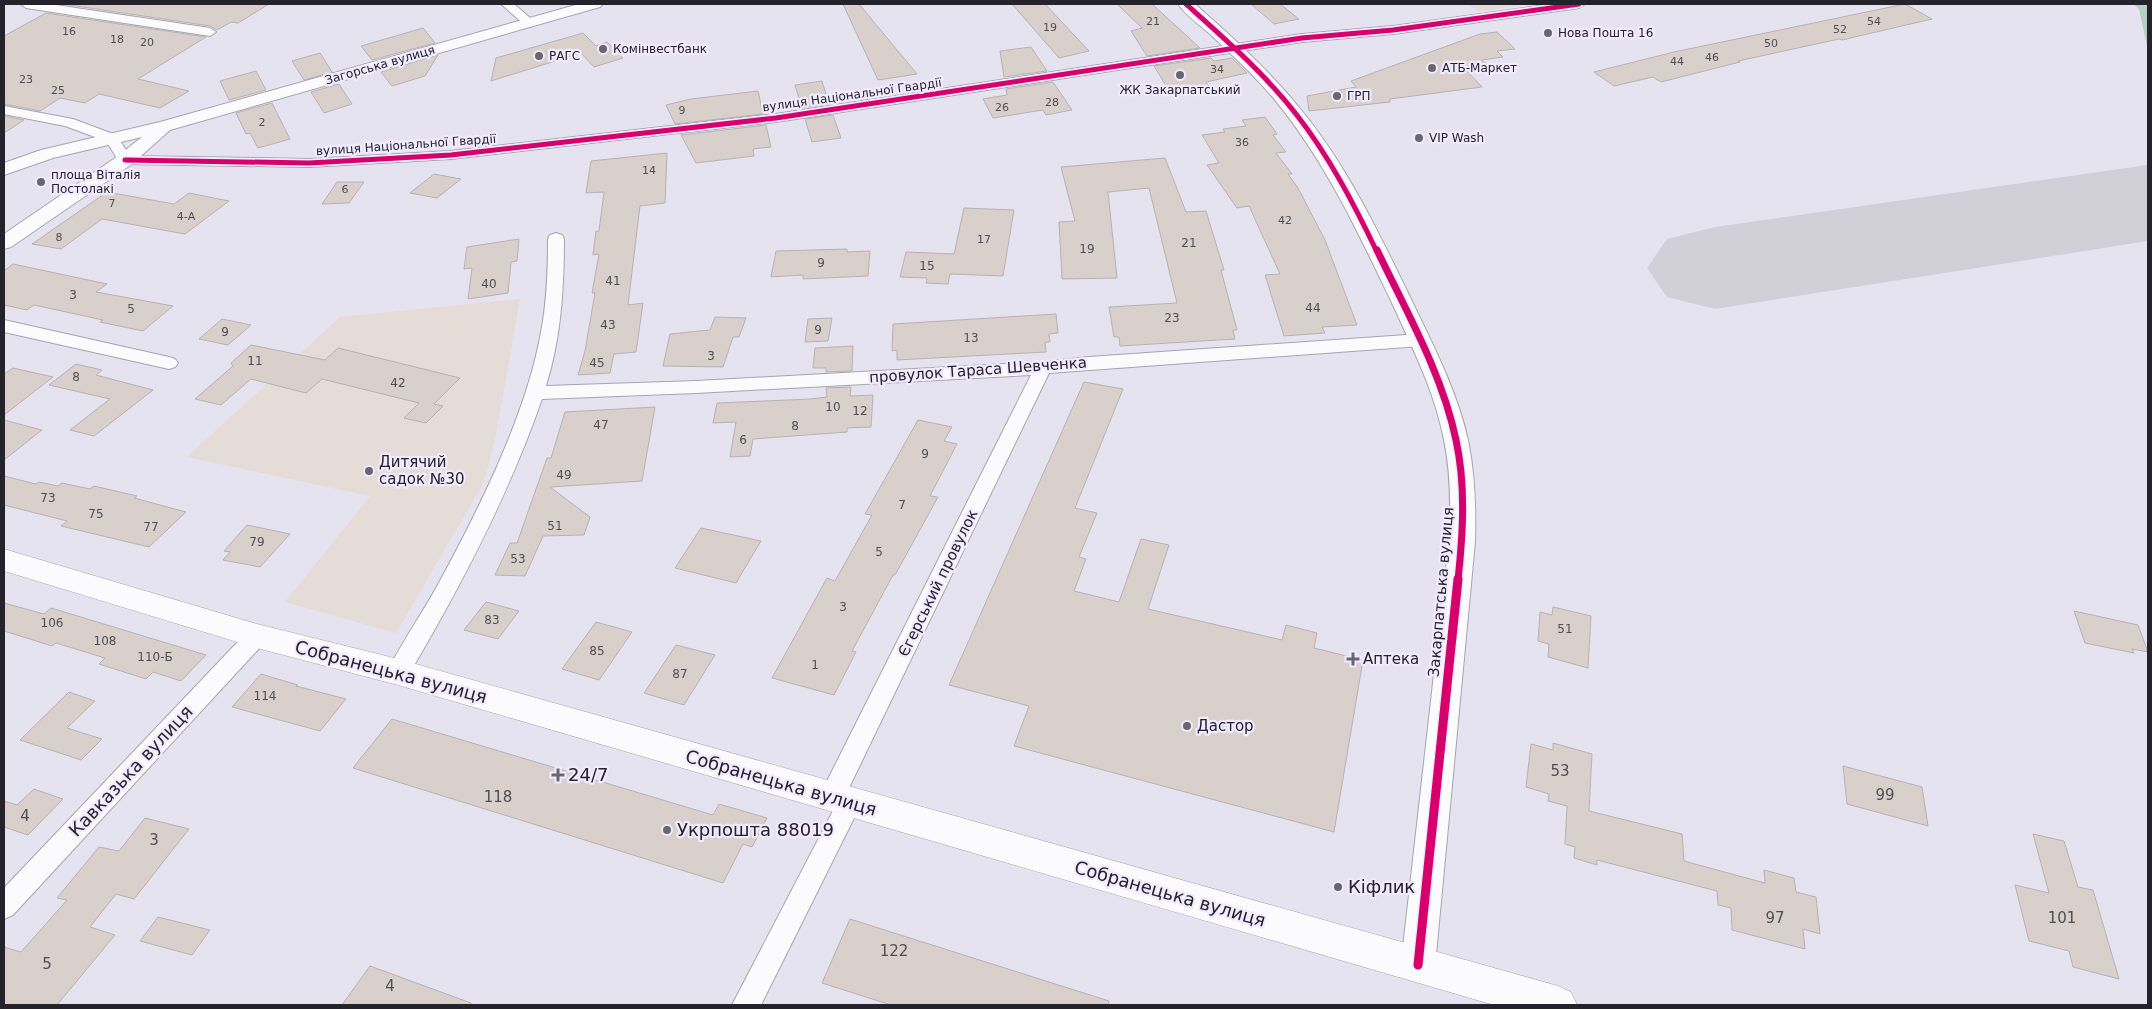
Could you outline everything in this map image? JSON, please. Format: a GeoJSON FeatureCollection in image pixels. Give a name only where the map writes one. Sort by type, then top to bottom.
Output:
{"type":"FeatureCollection","features":[{"type":"Feature","properties":{"kind":"main road","name":"Собранецька вулиця"},"geometry":{"type":"LineString","coordinates":[[4,560],[257,636],[398,672],[1548,1004]]}},
{"type":"Feature","properties":{"kind":"street"},"geometry":{"type":"LineString","coordinates":[[26,4],[210,32]]}},
{"type":"Feature","properties":{"kind":"street"},"geometry":{"type":"LineString","coordinates":[[507,4],[530,22]]}},
{"type":"Feature","properties":{"kind":"street","name":"Загорська вулиця"},"geometry":{"type":"LineString","coordinates":[[111,138],[164,126],[595,4]]}},
{"type":"Feature","properties":{"kind":"street","name":"Закарпатська вулиця"},"geometry":{"type":"LineString","coordinates":[[1186,4],[1234,48],[1279,94],[1310,135],[1365,226],[1421,340],[1456,438],[1463,518],[1418,965]]}},
{"type":"Feature","properties":{"kind":"street","name":"вулиця Національної Гвардії"},"geometry":{"type":"LineString","coordinates":[[125,160],[309,163],[451,156],[785,116],[1302,38],[1393,30],[1579,4]]}},
{"type":"Feature","properties":{"kind":"street"},"geometry":{"type":"LineString","coordinates":[[4,110],[68,122],[111,138],[125,160],[4,243]]}},
{"type":"Feature","properties":{"kind":"street","name":"Загорська вулиця"},"geometry":{"type":"LineString","coordinates":[[125,160],[164,126]]}},
{"type":"Feature","properties":{"kind":"street"},"geometry":{"type":"LineString","coordinates":[[4,169],[47,154],[111,138]]}},
{"type":"Feature","properties":{"kind":"street"},"geometry":{"type":"LineString","coordinates":[[398,672],[466,554],[516,441],[534,393],[547,349],[554,309],[556,238]]}},
{"type":"Feature","properties":{"kind":"street"},"geometry":{"type":"LineString","coordinates":[[4,326],[169,363]]}},
{"type":"Feature","properties":{"kind":"street","name":"провулок Тараса Шевченка"},"geometry":{"type":"LineString","coordinates":[[534,393],[696,388],[1043,368],[1089,363],[1421,340]]}},
{"type":"Feature","properties":{"kind":"street","name":"Єгерський провулок"},"geometry":{"type":"LineString","coordinates":[[746,1005],[1043,368]]}},
{"type":"Feature","properties":{"kind":"street","name":"Кавказька вулиця"},"geometry":{"type":"LineString","coordinates":[[4,906],[257,636]]}},
{"type":"Feature","properties":{"kind":"shaded area"},"geometry":{"type":"Polygon","coordinates":[[[1468,4],[1528,4],[1479,12],[1468,4]]]}},
{"type":"Feature","properties":{"kind":"shaded area","name":"Дитячий садок №30"},"geometry":{"type":"Polygon","coordinates":[[[520,299],[495,440],[483,484],[396,633],[285,602],[370,496],[187,457],[340,317],[520,299]]]}},
{"type":"Feature","properties":{"kind":"green space"},"geometry":{"type":"Polygon","coordinates":[[[2133,4],[2148,4],[2148,51],[2139,9],[2133,4]]]}},
{"type":"Feature","properties":{"kind":"building"},"geometry":{"type":"Polygon","coordinates":[[[63,4],[269,4],[238,23],[231,22],[217,30],[210,26],[63,4]]]}},
{"type":"Feature","properties":{"kind":"building"},"geometry":{"type":"Polygon","coordinates":[[[843,4],[859,4],[917,74],[878,80],[843,4]]]}},
{"type":"Feature","properties":{"kind":"building"},"geometry":{"type":"Polygon","coordinates":[[[1012,4],[1045,4],[1089,51],[1059,58],[1012,4]]]}},
{"type":"Feature","properties":{"kind":"building"},"geometry":{"type":"Polygon","coordinates":[[[1117,4],[1152,4],[1200,48],[1147,56],[1131,31],[1142,28],[1117,4]]]}},
{"type":"Feature","properties":{"kind":"building"},"geometry":{"type":"Polygon","coordinates":[[[1251,4],[1280,4],[1299,19],[1274,24],[1251,4]]]}},
{"type":"Feature","properties":{"kind":"building"},"geometry":{"type":"Polygon","coordinates":[[[1905,4],[1932,19],[1738,61],[1740,62],[1661,82],[1653,77],[1614,86],[1594,72],[1674,52],[1905,4]]]}},
{"type":"Feature","properties":{"kind":"building"},"geometry":{"type":"Polygon","coordinates":[[[46,13],[206,37],[138,79],[189,91],[160,108],[99,94],[85,103],[60,98],[40,111],[4,104],[4,36],[46,13]]]}},
{"type":"Feature","properties":{"kind":"building"},"geometry":{"type":"Polygon","coordinates":[[[423,28],[435,43],[372,60],[361,46],[423,28]]]}},
{"type":"Feature","properties":{"kind":"building","name":"АТБ-Маркет"},"geometry":{"type":"Polygon","coordinates":[[[1497,32],[1515,49],[1497,51],[1503,57],[1482,60],[1489,66],[1465,69],[1482,87],[1390,99],[1390,102],[1309,111],[1307,96],[1356,87],[1351,81],[1480,34],[1497,32]]]}},
{"type":"Feature","properties":{"kind":"building"},"geometry":{"type":"Polygon","coordinates":[[[583,33],[596,46],[607,42],[623,58],[594,67],[581,53],[491,81],[496,58],[583,33]]]}},
{"type":"Feature","properties":{"kind":"building"},"geometry":{"type":"Polygon","coordinates":[[[1031,47],[1047,71],[1004,77],[1000,51],[1031,47]]]}},
{"type":"Feature","properties":{"kind":"building"},"geometry":{"type":"Polygon","coordinates":[[[320,53],[332,72],[304,80],[292,61],[320,53]]]}},
{"type":"Feature","properties":{"kind":"building"},"geometry":{"type":"Polygon","coordinates":[[[438,55],[425,76],[392,86],[381,72],[438,55]]]}},
{"type":"Feature","properties":{"kind":"building"},"geometry":{"type":"Polygon","coordinates":[[[1211,58],[1214,61],[1232,58],[1247,73],[1206,82],[1210,88],[1171,94],[1154,66],[1211,58]]]}},
{"type":"Feature","properties":{"kind":"building"},"geometry":{"type":"Polygon","coordinates":[[[256,71],[266,90],[229,100],[220,81],[256,71]]]}},
{"type":"Feature","properties":{"kind":"building"},"geometry":{"type":"Polygon","coordinates":[[[822,81],[829,104],[802,108],[795,85],[822,81]]]}},
{"type":"Feature","properties":{"kind":"building"},"geometry":{"type":"Polygon","coordinates":[[[1053,82],[1072,110],[1046,115],[1043,110],[993,118],[983,99],[1007,95],[1006,89],[1053,82]]]}},
{"type":"Feature","properties":{"kind":"building"},"geometry":{"type":"Polygon","coordinates":[[[339,84],[352,104],[324,113],[311,92],[339,84]]]}},
{"type":"Feature","properties":{"kind":"building"},"geometry":{"type":"Polygon","coordinates":[[[758,91],[763,114],[675,124],[666,105],[691,99],[758,91]]]}},
{"type":"Feature","properties":{"kind":"building"},"geometry":{"type":"Polygon","coordinates":[[[272,103],[290,139],[258,148],[250,133],[246,134],[236,113],[272,103]]]}},
{"type":"Feature","properties":{"kind":"building"},"geometry":{"type":"Polygon","coordinates":[[[833,115],[841,138],[812,142],[805,119],[833,115]]]}},
{"type":"Feature","properties":{"kind":"building"},"geometry":{"type":"Polygon","coordinates":[[[4,116],[24,120],[4,133],[4,116]]]}},
{"type":"Feature","properties":{"kind":"building"},"geometry":{"type":"Polygon","coordinates":[[[1265,117],[1277,134],[1273,135],[1286,152],[1276,153],[1292,174],[1288,174],[1298,188],[1325,240],[1357,325],[1322,327],[1325,333],[1284,336],[1265,275],[1280,274],[1249,206],[1237,208],[1207,165],[1219,163],[1202,135],[1225,132],[1223,129],[1246,126],[1242,120],[1265,117]]]}},
{"type":"Feature","properties":{"kind":"building"},"geometry":{"type":"Polygon","coordinates":[[[766,125],[771,147],[753,149],[754,156],[696,163],[681,135],[766,125]]]}},
{"type":"Feature","properties":{"kind":"building"},"geometry":{"type":"Polygon","coordinates":[[[667,153],[665,203],[640,206],[628,305],[643,303],[636,352],[614,354],[610,373],[578,375],[585,351],[595,293],[592,293],[599,254],[593,255],[596,231],[599,231],[604,192],[586,193],[591,161],[667,153]]]}},
{"type":"Feature","properties":{"kind":"building"},"geometry":{"type":"Polygon","coordinates":[[[1165,158],[1186,212],[1206,211],[1224,270],[1221,270],[1237,330],[1233,330],[1235,339],[1120,346],[1119,337],[1114,337],[1109,307],[1177,303],[1149,188],[1108,192],[1117,278],[1062,279],[1059,222],[1075,221],[1061,167],[1165,158]]]}},
{"type":"Feature","properties":{"kind":"building"},"geometry":{"type":"Polygon","coordinates":[[[434,174],[461,179],[437,198],[410,193],[434,174]]]}},
{"type":"Feature","properties":{"kind":"building"},"geometry":{"type":"Polygon","coordinates":[[[337,182],[364,182],[349,203],[322,204],[337,182]]]}},
{"type":"Feature","properties":{"kind":"building"},"geometry":{"type":"Polygon","coordinates":[[[107,192],[174,204],[189,193],[229,201],[185,234],[102,219],[61,249],[32,244],[107,192]]]}},
{"type":"Feature","properties":{"kind":"building"},"geometry":{"type":"Polygon","coordinates":[[[964,208],[1014,210],[1003,276],[950,274],[948,284],[926,283],[927,278],[900,277],[906,252],[954,254],[964,208]]]}},
{"type":"Feature","properties":{"kind":"building"},"geometry":{"type":"Polygon","coordinates":[[[519,239],[517,261],[511,262],[508,293],[468,299],[472,268],[464,269],[467,247],[519,239]]]}},
{"type":"Feature","properties":{"kind":"building"},"geometry":{"type":"Polygon","coordinates":[[[847,249],[847,252],[870,251],[868,276],[803,279],[803,275],[771,277],[776,251],[847,249]]]}},
{"type":"Feature","properties":{"kind":"building"},"geometry":{"type":"Polygon","coordinates":[[[13,264],[107,284],[96,292],[173,306],[143,331],[34,305],[27,310],[4,305],[4,271],[13,264]]]}},
{"type":"Feature","properties":{"kind":"building"},"geometry":{"type":"Polygon","coordinates":[[[1056,314],[1058,333],[1049,334],[1050,342],[1045,342],[1046,352],[897,360],[897,350],[892,351],[893,324],[1056,314]]]}},
{"type":"Feature","properties":{"kind":"building"},"geometry":{"type":"Polygon","coordinates":[[[715,317],[746,318],[739,337],[733,337],[723,367],[663,366],[670,334],[710,330],[715,317]]]}},
{"type":"Feature","properties":{"kind":"building"},"geometry":{"type":"Polygon","coordinates":[[[832,318],[828,341],[805,342],[808,319],[832,318]]]}},
{"type":"Feature","properties":{"kind":"building"},"geometry":{"type":"Polygon","coordinates":[[[222,319],[251,325],[228,345],[199,339],[222,319]]]}},
{"type":"Feature","properties":{"kind":"building"},"geometry":{"type":"Polygon","coordinates":[[[251,345],[325,360],[338,348],[460,378],[434,404],[443,406],[426,423],[404,418],[419,403],[322,379],[306,393],[251,379],[221,405],[195,399],[233,366],[231,363],[251,345]]]}},
{"type":"Feature","properties":{"kind":"building"},"geometry":{"type":"Polygon","coordinates":[[[853,346],[852,371],[826,372],[826,368],[813,368],[815,348],[853,346]]]}},
{"type":"Feature","properties":{"kind":"building"},"geometry":{"type":"Polygon","coordinates":[[[76,364],[102,370],[96,375],[153,390],[94,436],[70,430],[110,399],[49,385],[76,364]]]}},
{"type":"Feature","properties":{"kind":"building"},"geometry":{"type":"Polygon","coordinates":[[[13,368],[53,377],[4,415],[4,374],[13,368]]]}},
{"type":"Feature","properties":{"kind":"building","name":"Дастор"},"geometry":{"type":"Polygon","coordinates":[[[1084,382],[1123,389],[1075,508],[1097,513],[1079,557],[1086,559],[1074,591],[1119,602],[1141,539],[1169,545],[1148,609],[1282,640],[1286,625],[1317,633],[1314,648],[1363,660],[1334,832],[1014,746],[1029,706],[949,685],[1084,382]]]}},
{"type":"Feature","properties":{"kind":"building"},"geometry":{"type":"Polygon","coordinates":[[[851,387],[850,396],[873,395],[871,427],[847,428],[847,432],[753,439],[750,456],[730,457],[736,422],[713,423],[717,403],[811,399],[827,397],[826,388],[851,387]]]}},
{"type":"Feature","properties":{"kind":"building"},"geometry":{"type":"Polygon","coordinates":[[[655,407],[642,481],[550,487],[590,517],[584,535],[543,536],[525,576],[495,575],[510,543],[517,543],[547,458],[551,458],[565,412],[655,407]]]}},
{"type":"Feature","properties":{"kind":"building"},"geometry":{"type":"Polygon","coordinates":[[[4,420],[42,430],[4,460],[4,420]]]}},
{"type":"Feature","properties":{"kind":"building"},"geometry":{"type":"Polygon","coordinates":[[[918,420],[952,427],[944,441],[957,444],[930,496],[938,497],[852,651],[856,652],[834,695],[772,678],[827,578],[835,581],[872,515],[865,514],[918,420]]]}},
{"type":"Feature","properties":{"kind":"building"},"geometry":{"type":"Polygon","coordinates":[[[4,476],[36,484],[39,482],[58,486],[62,483],[90,489],[94,486],[137,496],[134,498],[186,512],[149,547],[61,526],[67,521],[4,505],[4,476]]]}},
{"type":"Feature","properties":{"kind":"building"},"geometry":{"type":"Polygon","coordinates":[[[247,525],[290,534],[260,567],[223,560],[230,552],[224,551],[247,525]]]}},
{"type":"Feature","properties":{"kind":"building"},"geometry":{"type":"Polygon","coordinates":[[[701,528],[761,541],[736,583],[675,568],[701,528]]]}},
{"type":"Feature","properties":{"kind":"building"},"geometry":{"type":"Polygon","coordinates":[[[486,602],[519,611],[498,639],[464,630],[486,602]]]}},
{"type":"Feature","properties":{"kind":"building"},"geometry":{"type":"Polygon","coordinates":[[[4,603],[44,614],[51,608],[206,655],[181,681],[153,672],[146,679],[99,664],[105,658],[56,643],[52,646],[4,631],[4,603]]]}},
{"type":"Feature","properties":{"kind":"building"},"geometry":{"type":"Polygon","coordinates":[[[1553,607],[1591,616],[1588,668],[1548,657],[1549,644],[1538,641],[1540,612],[1552,615],[1553,607]]]}},
{"type":"Feature","properties":{"kind":"building"},"geometry":{"type":"Polygon","coordinates":[[[2074,611],[2138,625],[2148,652],[2132,649],[2134,653],[2085,643],[2074,611]]]}},
{"type":"Feature","properties":{"kind":"building"},"geometry":{"type":"Polygon","coordinates":[[[596,622],[632,632],[599,680],[562,669],[596,622]]]}},
{"type":"Feature","properties":{"kind":"building"},"geometry":{"type":"Polygon","coordinates":[[[676,645],[715,655],[684,705],[644,693],[676,645]]]}},
{"type":"Feature","properties":{"kind":"building"},"geometry":{"type":"Polygon","coordinates":[[[261,674],[298,685],[296,686],[346,699],[320,731],[232,707],[261,674]]]}},
{"type":"Feature","properties":{"kind":"building"},"geometry":{"type":"Polygon","coordinates":[[[69,692],[95,701],[67,728],[102,739],[81,760],[20,740],[69,692]]]}},
{"type":"Feature","properties":{"kind":"building"},"geometry":{"type":"Polygon","coordinates":[[[392,719],[713,815],[719,804],[767,818],[752,847],[743,844],[723,883],[353,768],[392,719]]]}},
{"type":"Feature","properties":{"kind":"building"},"geometry":{"type":"Polygon","coordinates":[[[1553,743],[1592,754],[1589,811],[1682,834],[1684,861],[1765,883],[1764,870],[1794,878],[1796,892],[1816,897],[1820,934],[1803,929],[1805,949],[1732,930],[1731,908],[1718,905],[1717,891],[1597,860],[1597,865],[1574,858],[1575,847],[1565,844],[1567,806],[1548,801],[1549,794],[1526,787],[1531,744],[1553,750],[1553,743]]]}},
{"type":"Feature","properties":{"kind":"building"},"geometry":{"type":"Polygon","coordinates":[[[1843,766],[1922,787],[1928,826],[1847,804],[1843,766]]]}},
{"type":"Feature","properties":{"kind":"building"},"geometry":{"type":"Polygon","coordinates":[[[34,789],[63,799],[28,835],[4,827],[4,801],[17,805],[34,789]]]}},
{"type":"Feature","properties":{"kind":"building"},"geometry":{"type":"Polygon","coordinates":[[[145,818],[189,829],[134,899],[116,894],[90,927],[115,935],[57,1005],[4,1005],[4,947],[21,952],[67,900],[57,898],[99,847],[119,851],[145,818]]]}},
{"type":"Feature","properties":{"kind":"building"},"geometry":{"type":"Polygon","coordinates":[[[2033,834],[2064,841],[2078,887],[2093,890],[2119,979],[2073,967],[2069,951],[2029,941],[2015,885],[2049,893],[2033,834]]]}},
{"type":"Feature","properties":{"kind":"building"},"geometry":{"type":"Polygon","coordinates":[[[158,917],[210,930],[192,955],[140,941],[158,917]]]}},
{"type":"Feature","properties":{"kind":"building"},"geometry":{"type":"Polygon","coordinates":[[[850,919],[1109,1001],[1108,1005],[891,1005],[822,983],[850,919]]]}},
{"type":"Feature","properties":{"kind":"building"},"geometry":{"type":"Polygon","coordinates":[[[370,966],[471,1003],[471,1005],[342,1005],[370,966]]]}},
{"type":"Feature","properties":{"kind":"runway"},"geometry":{"type":"LineString","coordinates":[[1715,268],[2148,203]]}},
{"type":"Feature","properties":{"kind":"cycle path"},"geometry":{"type":"LineString","coordinates":[[1186,4],[1245,59],[1279,94],[1297,115],[1329,163],[1372,241],[1422,346],[1446,403],[1456,440],[1462,491],[1462,542],[1418,965]]}},
{"type":"Feature","properties":{"kind":"cycle path"},"geometry":{"type":"LineString","coordinates":[[125,160],[309,163],[451,155],[776,118],[1302,38],[1393,30],[1579,4]]}},
{"type":"Feature","properties":{"kind":"place","name":"Нова Пошта 16"},"geometry":{"type":"Point","coordinates":[1548,33]}},
{"type":"Feature","properties":{"kind":"place","name":"Комінвестбанк"},"geometry":{"type":"Point","coordinates":[603,49]}},
{"type":"Feature","properties":{"kind":"place","name":"РАГС"},"geometry":{"type":"Point","coordinates":[539,56]}},
{"type":"Feature","properties":{"kind":"place","name":"АТБ-Маркет"},"geometry":{"type":"Point","coordinates":[1432,68]}},
{"type":"Feature","properties":{"kind":"place","name":"ЖК Закарпатський"},"geometry":{"type":"Point","coordinates":[1180,75]}},
{"type":"Feature","properties":{"kind":"place","name":"ГРП"},"geometry":{"type":"Point","coordinates":[1337,96]}},
{"type":"Feature","properties":{"kind":"place","name":"VIP Wash"},"geometry":{"type":"Point","coordinates":[1419,138]}},
{"type":"Feature","properties":{"kind":"place","name":"площа Віталія Постолакі"},"geometry":{"type":"Point","coordinates":[41,182]}},
{"type":"Feature","properties":{"kind":"place","name":"Дитячий садок №30"},"geometry":{"type":"Point","coordinates":[369,471]}},
{"type":"Feature","properties":{"kind":"place","name":"Аптека"},"geometry":{"type":"Point","coordinates":[1353,659]}},
{"type":"Feature","properties":{"kind":"place","name":"Дастор"},"geometry":{"type":"Point","coordinates":[1187,726]}},
{"type":"Feature","properties":{"kind":"place","name":"24/7"},"geometry":{"type":"Point","coordinates":[558,775]}},
{"type":"Feature","properties":{"kind":"place","name":"Укрпошта 88019"},"geometry":{"type":"Point","coordinates":[667,830]}},
{"type":"Feature","properties":{"kind":"place","name":"Кіфлик"},"geometry":{"type":"Point","coordinates":[1338,887]}}]}
